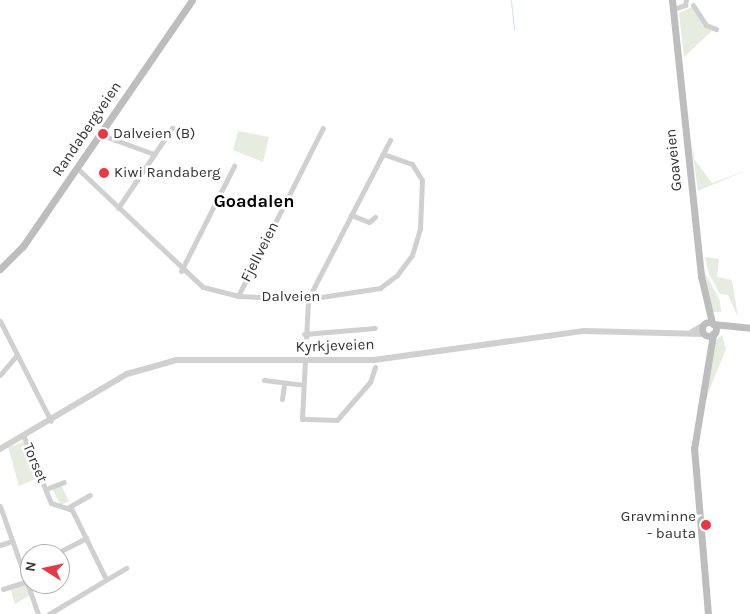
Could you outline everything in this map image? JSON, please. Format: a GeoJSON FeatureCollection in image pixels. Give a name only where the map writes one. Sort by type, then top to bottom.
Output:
{"type":"FeatureCollection","features":[{"type":"Feature","properties":{"kind":"main road","name":"Randabergveien"},"geometry":{"type":"LineString","coordinates":[[0,269],[23,246],[192,0]]}},
{"type":"Feature","properties":{"kind":"main road","name":"Goaveien"},"geometry":{"type":"LineString","coordinates":[[672,0],[706,309],[704,330],[708,353]]}},
{"type":"Feature","properties":{"kind":"main road","name":"Goaveien"},"geometry":{"type":"LineString","coordinates":[[706,309],[714,334],[708,353],[694,449],[708,614]]}},
{"type":"Feature","properties":{"kind":"main road"},"geometry":{"type":"LineString","coordinates":[[704,330],[712,324],[731,329]]}},
{"type":"Feature","properties":{"kind":"main road"},"geometry":{"type":"LineString","coordinates":[[704,330],[714,334],[731,329],[750,328]]}},
{"type":"Feature","properties":{"kind":"street"},"geometry":{"type":"LineString","coordinates":[[673,9],[685,3],[695,2],[706,25],[716,29]]}},
{"type":"Feature","properties":{"kind":"street"},"geometry":{"type":"LineString","coordinates":[[118,208],[172,128]]}},
{"type":"Feature","properties":{"kind":"street","name":"Fjellveien"},"geometry":{"type":"LineString","coordinates":[[238,296],[323,128]]}},
{"type":"Feature","properties":{"kind":"street"},"geometry":{"type":"LineString","coordinates":[[107,137],[154,154]]}},
{"type":"Feature","properties":{"kind":"street"},"geometry":{"type":"LineString","coordinates":[[375,366],[370,382],[338,420],[302,419],[304,334],[308,299],[390,140]]}},
{"type":"Feature","properties":{"kind":"street","name":"Dalveien"},"geometry":{"type":"LineString","coordinates":[[77,168],[181,271],[203,287],[238,296],[308,299],[380,288],[397,275],[412,254],[420,228],[422,180],[412,164],[383,154]]}},
{"type":"Feature","properties":{"kind":"street"},"geometry":{"type":"LineString","coordinates":[[181,271],[234,166]]}},
{"type":"Feature","properties":{"kind":"street"},"geometry":{"type":"LineString","coordinates":[[350,215],[369,222],[375,216]]}},
{"type":"Feature","properties":{"kind":"street"},"geometry":{"type":"LineString","coordinates":[[0,321],[52,421]]}},
{"type":"Feature","properties":{"kind":"street"},"geometry":{"type":"LineString","coordinates":[[304,334],[375,328]]}},
{"type":"Feature","properties":{"kind":"street","name":"Kyrkjeveien"},"geometry":{"type":"LineString","coordinates":[[0,449],[52,421],[127,374],[158,364],[374,360],[584,331],[692,332],[704,330]]}},
{"type":"Feature","properties":{"kind":"street"},"geometry":{"type":"LineString","coordinates":[[0,375],[17,355]]}},
{"type":"Feature","properties":{"kind":"street"},"geometry":{"type":"LineString","coordinates":[[264,380],[302,385]]}},
{"type":"Feature","properties":{"kind":"street"},"geometry":{"type":"LineString","coordinates":[[282,399],[284,384]]}},
{"type":"Feature","properties":{"kind":"street","name":"Torset"},"geometry":{"type":"LineString","coordinates":[[24,437],[55,507],[69,507]]}},
{"type":"Feature","properties":{"kind":"street","name":"Torset"},"geometry":{"type":"LineString","coordinates":[[46,489],[64,482]]}},
{"type":"Feature","properties":{"kind":"street"},"geometry":{"type":"LineString","coordinates":[[90,495],[69,507],[106,579]]}},
{"type":"Feature","properties":{"kind":"street"},"geometry":{"type":"LineString","coordinates":[[0,506],[20,562]]}},
{"type":"Feature","properties":{"kind":"street"},"geometry":{"type":"LineString","coordinates":[[70,546],[86,538]]}},
{"type":"Feature","properties":{"kind":"street"},"geometry":{"type":"LineString","coordinates":[[0,545],[12,541]]}},
{"type":"Feature","properties":{"kind":"street"},"geometry":{"type":"LineString","coordinates":[[49,614],[126,568]]}},
{"type":"Feature","properties":{"kind":"street"},"geometry":{"type":"LineString","coordinates":[[3,589],[20,583]]}},
{"type":"Feature","properties":{"kind":"street"},"geometry":{"type":"LineString","coordinates":[[31,594],[38,614]]}},
{"type":"Feature","properties":{"kind":"shaded area"},"geometry":{"type":"Polygon","coordinates":[[[692,7],[714,29],[684,57],[679,13],[692,7]]]}},
{"type":"Feature","properties":{"kind":"shaded area"},"geometry":{"type":"Polygon","coordinates":[[[238,131],[269,137],[263,162],[233,150],[238,131]]]}},
{"type":"Feature","properties":{"kind":"shaded area"},"geometry":{"type":"Polygon","coordinates":[[[691,140],[695,160],[712,183],[750,169],[698,191],[691,140]]]}},
{"type":"Feature","properties":{"kind":"shaded area"},"geometry":{"type":"Polygon","coordinates":[[[63,193],[47,220],[24,252],[23,251],[63,193]]]}},
{"type":"Feature","properties":{"kind":"shaded area"},"geometry":{"type":"Polygon","coordinates":[[[705,257],[719,259],[717,277],[732,280],[738,317],[728,295],[720,294],[709,274],[705,257]]]}},
{"type":"Feature","properties":{"kind":"shaded area"},"geometry":{"type":"Polygon","coordinates":[[[702,267],[720,301],[721,312],[713,312],[709,304],[702,267]]]}},
{"type":"Feature","properties":{"kind":"shaded area"},"geometry":{"type":"Polygon","coordinates":[[[722,335],[726,349],[703,406],[714,342],[722,335]]]}},
{"type":"Feature","properties":{"kind":"shaded area"},"geometry":{"type":"Polygon","coordinates":[[[24,442],[38,478],[19,486],[8,447],[24,442]]]}},
{"type":"Feature","properties":{"kind":"shaded area"},"geometry":{"type":"Polygon","coordinates":[[[61,485],[69,501],[61,505],[52,489],[61,485]]]}},
{"type":"Feature","properties":{"kind":"shaded area"},"geometry":{"type":"Polygon","coordinates":[[[20,584],[20,594],[30,595],[15,604],[10,587],[20,584]]]}},
{"type":"Feature","properties":{"kind":"waterway"},"geometry":{"type":"LineString","coordinates":[[511,0],[514,30]]}},
{"type":"Feature","properties":{"kind":"place","name":"Dalveien (B)"},"geometry":{"type":"Point","coordinates":[103,134]}},
{"type":"Feature","properties":{"kind":"place","name":"Kiwi Randaberg"},"geometry":{"type":"Point","coordinates":[104,173]}},
{"type":"Feature","properties":{"kind":"place","name":"Gravminne - bauta"},"geometry":{"type":"Point","coordinates":[706,525]}},
{"type":"Feature","properties":{"kind":"district","name":"Goadalen"},"geometry":{"type":"Point","coordinates":[254,201]}}]}
